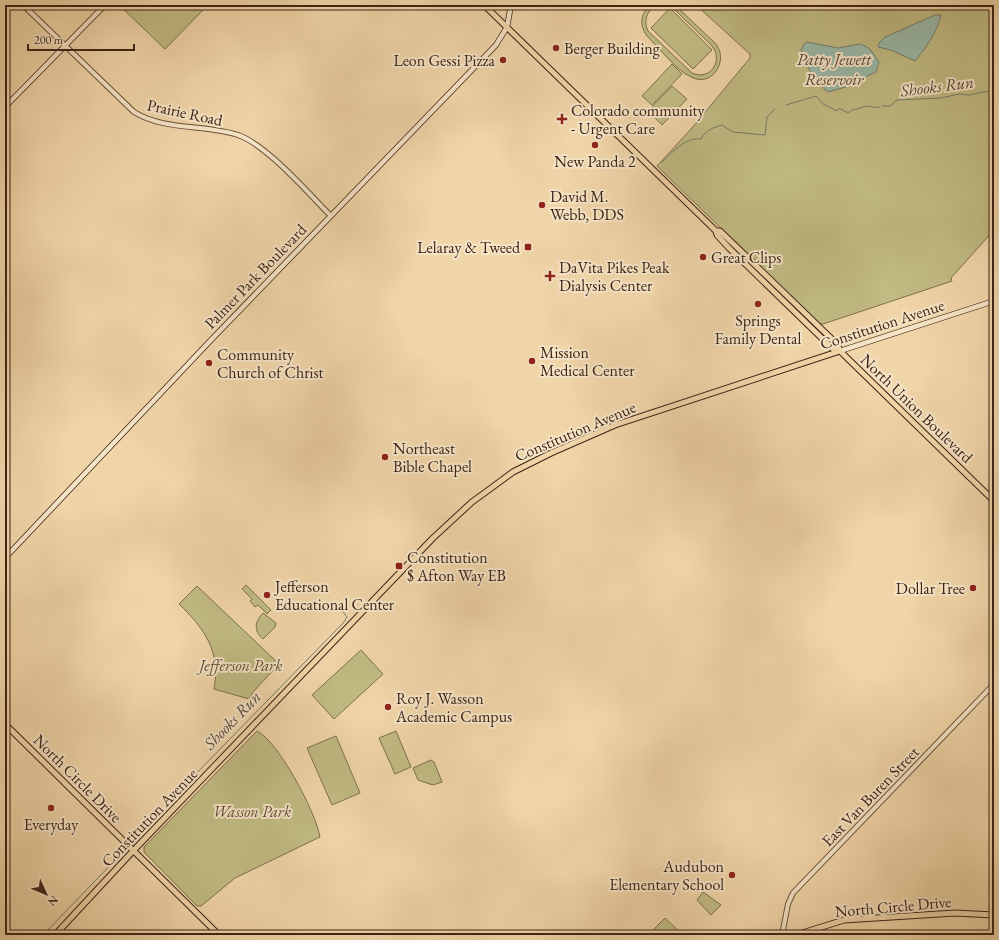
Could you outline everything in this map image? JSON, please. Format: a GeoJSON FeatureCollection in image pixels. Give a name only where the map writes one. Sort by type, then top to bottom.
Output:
{"type":"FeatureCollection","features":[{"type":"Feature","properties":{"kind":"main road"},"geometry":{"type":"LineString","coordinates":[[5,107],[105,5]]}},
{"type":"Feature","properties":{"kind":"main road","name":"North Union Boulevard"},"geometry":{"type":"LineString","coordinates":[[484,5],[716,231],[720,231],[725,235],[838,345],[840,351],[994,501]]}},
{"type":"Feature","properties":{"kind":"main road","name":"Palmer Park Boulevard"},"geometry":{"type":"LineString","coordinates":[[5,558],[487,54],[504,35],[511,5]]}},
{"type":"Feature","properties":{"kind":"main road","name":"Constitution Avenue"},"geometry":{"type":"LineString","coordinates":[[55,935],[133,851],[433,538],[472,502],[513,472],[551,453],[615,425],[994,301]]}},
{"type":"Feature","properties":{"kind":"main road","name":"North Circle Drive"},"geometry":{"type":"LineString","coordinates":[[5,724],[219,935]]}},
{"type":"Feature","properties":{"kind":"main road","name":"North Circle Drive"},"geometry":{"type":"LineString","coordinates":[[796,935],[844,920],[955,913],[994,915]]}},
{"type":"Feature","properties":{"kind":"street","name":"Prairie Road"},"geometry":{"type":"LineString","coordinates":[[23,5],[129,108],[144,118],[170,124],[233,134],[255,143],[331,216]]}},
{"type":"Feature","properties":{"kind":"street","name":"East Van Buren Street"},"geometry":{"type":"LineString","coordinates":[[782,935],[788,904],[793,893],[994,684]]}},
{"type":"Feature","properties":{"kind":"green space"},"geometry":{"type":"Polygon","coordinates":[[[119,5],[202,5],[205,8],[165,49],[119,5]]]}},
{"type":"Feature","properties":{"kind":"green space"},"geometry":{"type":"Polygon","coordinates":[[[650,5],[659,5],[652,9],[647,15],[646,23],[648,31],[692,73],[699,75],[709,72],[716,63],[715,52],[712,46],[674,9],[666,5],[675,5],[716,44],[720,51],[721,58],[716,71],[712,76],[706,79],[699,79],[685,74],[648,37],[643,29],[642,21],[644,12],[650,5]]]}},
{"type":"Feature","properties":{"kind":"green space"},"geometry":{"type":"Polygon","coordinates":[[[696,5],[994,5],[994,230],[951,278],[952,281],[823,324],[818,323],[657,166],[692,128],[750,58],[750,54],[696,5]]]}},
{"type":"Feature","properties":{"kind":"green space"},"geometry":{"type":"Polygon","coordinates":[[[670,8],[712,50],[693,69],[651,28],[670,8]]]}},
{"type":"Feature","properties":{"kind":"green space"},"geometry":{"type":"Polygon","coordinates":[[[672,64],[682,74],[652,105],[642,96],[672,64]]]}},
{"type":"Feature","properties":{"kind":"green space"},"geometry":{"type":"Polygon","coordinates":[[[672,86],[687,99],[662,125],[648,111],[672,86]]]}},
{"type":"Feature","properties":{"kind":"green space"},"geometry":{"type":"Polygon","coordinates":[[[246,585],[271,610],[267,614],[258,605],[255,607],[250,601],[252,599],[242,589],[246,585]]]}},
{"type":"Feature","properties":{"kind":"green space","name":"Jefferson Park"},"geometry":{"type":"Polygon","coordinates":[[[197,586],[279,664],[254,691],[249,699],[214,689],[216,676],[215,664],[213,652],[209,642],[196,623],[179,604],[197,586]]]}},
{"type":"Feature","properties":{"kind":"green space"},"geometry":{"type":"Polygon","coordinates":[[[263,613],[276,623],[275,627],[263,639],[258,633],[256,626],[258,619],[263,613]]]}},
{"type":"Feature","properties":{"kind":"green space"},"geometry":{"type":"Polygon","coordinates":[[[361,650],[383,674],[334,719],[312,695],[361,650]]]}},
{"type":"Feature","properties":{"kind":"green space","name":"Wasson Park"},"geometry":{"type":"Polygon","coordinates":[[[257,731],[276,749],[286,763],[312,812],[320,837],[235,878],[201,906],[197,906],[144,852],[144,847],[257,731]]]}},
{"type":"Feature","properties":{"kind":"green space"},"geometry":{"type":"Polygon","coordinates":[[[396,731],[411,767],[395,774],[379,738],[396,731]]]}},
{"type":"Feature","properties":{"kind":"green space"},"geometry":{"type":"Polygon","coordinates":[[[336,736],[360,793],[332,805],[307,748],[336,736]]]}},
{"type":"Feature","properties":{"kind":"green space"},"geometry":{"type":"Polygon","coordinates":[[[431,760],[434,762],[442,782],[433,785],[418,780],[413,768],[431,760]]]}},
{"type":"Feature","properties":{"kind":"green space"},"geometry":{"type":"Polygon","coordinates":[[[703,892],[721,905],[711,915],[697,900],[703,892]]]}},
{"type":"Feature","properties":{"kind":"green space"},"geometry":{"type":"Polygon","coordinates":[[[665,918],[683,935],[648,935],[665,918]]]}},
{"type":"Feature","properties":{"kind":"water"},"geometry":{"type":"Polygon","coordinates":[[[935,15],[941,15],[937,28],[915,61],[891,50],[878,47],[879,43],[885,37],[935,15]]]}},
{"type":"Feature","properties":{"kind":"water","name":"Patty Jewett Reservoir"},"geometry":{"type":"Polygon","coordinates":[[[807,42],[838,48],[860,44],[865,46],[870,49],[879,62],[876,72],[867,76],[860,83],[828,92],[815,79],[806,62],[801,50],[807,42]]]}},
{"type":"Feature","properties":{"kind":"waterway","name":"Shooks Run"},"geometry":{"type":"LineString","coordinates":[[883,106],[890,106],[897,100],[941,98],[959,94],[969,95],[994,90]]}},
{"type":"Feature","properties":{"kind":"waterway","name":"Shooks Run"},"geometry":{"type":"LineString","coordinates":[[786,105],[816,96],[823,104],[837,111],[839,108],[848,113],[852,110],[867,106],[880,107]]}},
{"type":"Feature","properties":{"kind":"waterway","name":"Shooks Run"},"geometry":{"type":"LineString","coordinates":[[662,162],[684,143],[689,140],[701,139],[705,133],[722,125],[733,132],[765,135],[767,117],[775,109]]}},
{"type":"Feature","properties":{"kind":"waterway","name":"Shooks Run"},"geometry":{"type":"LineString","coordinates":[[189,781],[344,622],[347,617],[338,605]]}},
{"type":"Feature","properties":{"kind":"waterway","name":"Shooks Run"},"geometry":{"type":"LineString","coordinates":[[43,935],[121,854]]}},
{"type":"Feature","properties":{"kind":"place","name":"Berger Building"},"geometry":{"type":"Point","coordinates":[556,48]}},
{"type":"Feature","properties":{"kind":"place","name":"Leon Gessi Pizza"},"geometry":{"type":"Point","coordinates":[503,60]}},
{"type":"Feature","properties":{"kind":"place","name":"Colorado community - Urgent Care"},"geometry":{"type":"Point","coordinates":[562,119]}},
{"type":"Feature","properties":{"kind":"place","name":"New Panda 2"},"geometry":{"type":"Point","coordinates":[595,145]}},
{"type":"Feature","properties":{"kind":"place","name":"David M. Webb, DDS"},"geometry":{"type":"Point","coordinates":[542,205]}},
{"type":"Feature","properties":{"kind":"place","name":"Lelaray & Tweed"},"geometry":{"type":"Point","coordinates":[528,247]}},
{"type":"Feature","properties":{"kind":"place","name":"Great Clips"},"geometry":{"type":"Point","coordinates":[703,257]}},
{"type":"Feature","properties":{"kind":"place","name":"DaVita Pikes Peak Dialysis Center"},"geometry":{"type":"Point","coordinates":[550,276]}},
{"type":"Feature","properties":{"kind":"place","name":"Springs Family Dental"},"geometry":{"type":"Point","coordinates":[758,304]}},
{"type":"Feature","properties":{"kind":"place","name":"Mission Medical Center"},"geometry":{"type":"Point","coordinates":[532,361]}},
{"type":"Feature","properties":{"kind":"place","name":"Community Church of Christ"},"geometry":{"type":"Point","coordinates":[209,363]}},
{"type":"Feature","properties":{"kind":"place","name":"Northeast Bible Chapel"},"geometry":{"type":"Point","coordinates":[385,457]}},
{"type":"Feature","properties":{"kind":"place","name":"Constitution $ Afton Way EB"},"geometry":{"type":"Point","coordinates":[399,566]}},
{"type":"Feature","properties":{"kind":"place","name":"Dollar Tree"},"geometry":{"type":"Point","coordinates":[973,588]}},
{"type":"Feature","properties":{"kind":"place","name":"Jefferson Educational Center"},"geometry":{"type":"Point","coordinates":[267,595]}},
{"type":"Feature","properties":{"kind":"place","name":"Roy J. Wasson Academic Campus"},"geometry":{"type":"Point","coordinates":[388,707]}},
{"type":"Feature","properties":{"kind":"place","name":"Everyday"},"geometry":{"type":"Point","coordinates":[51,808]}},
{"type":"Feature","properties":{"kind":"place","name":"Audubon Elementary School"},"geometry":{"type":"Point","coordinates":[732,875]}}]}
